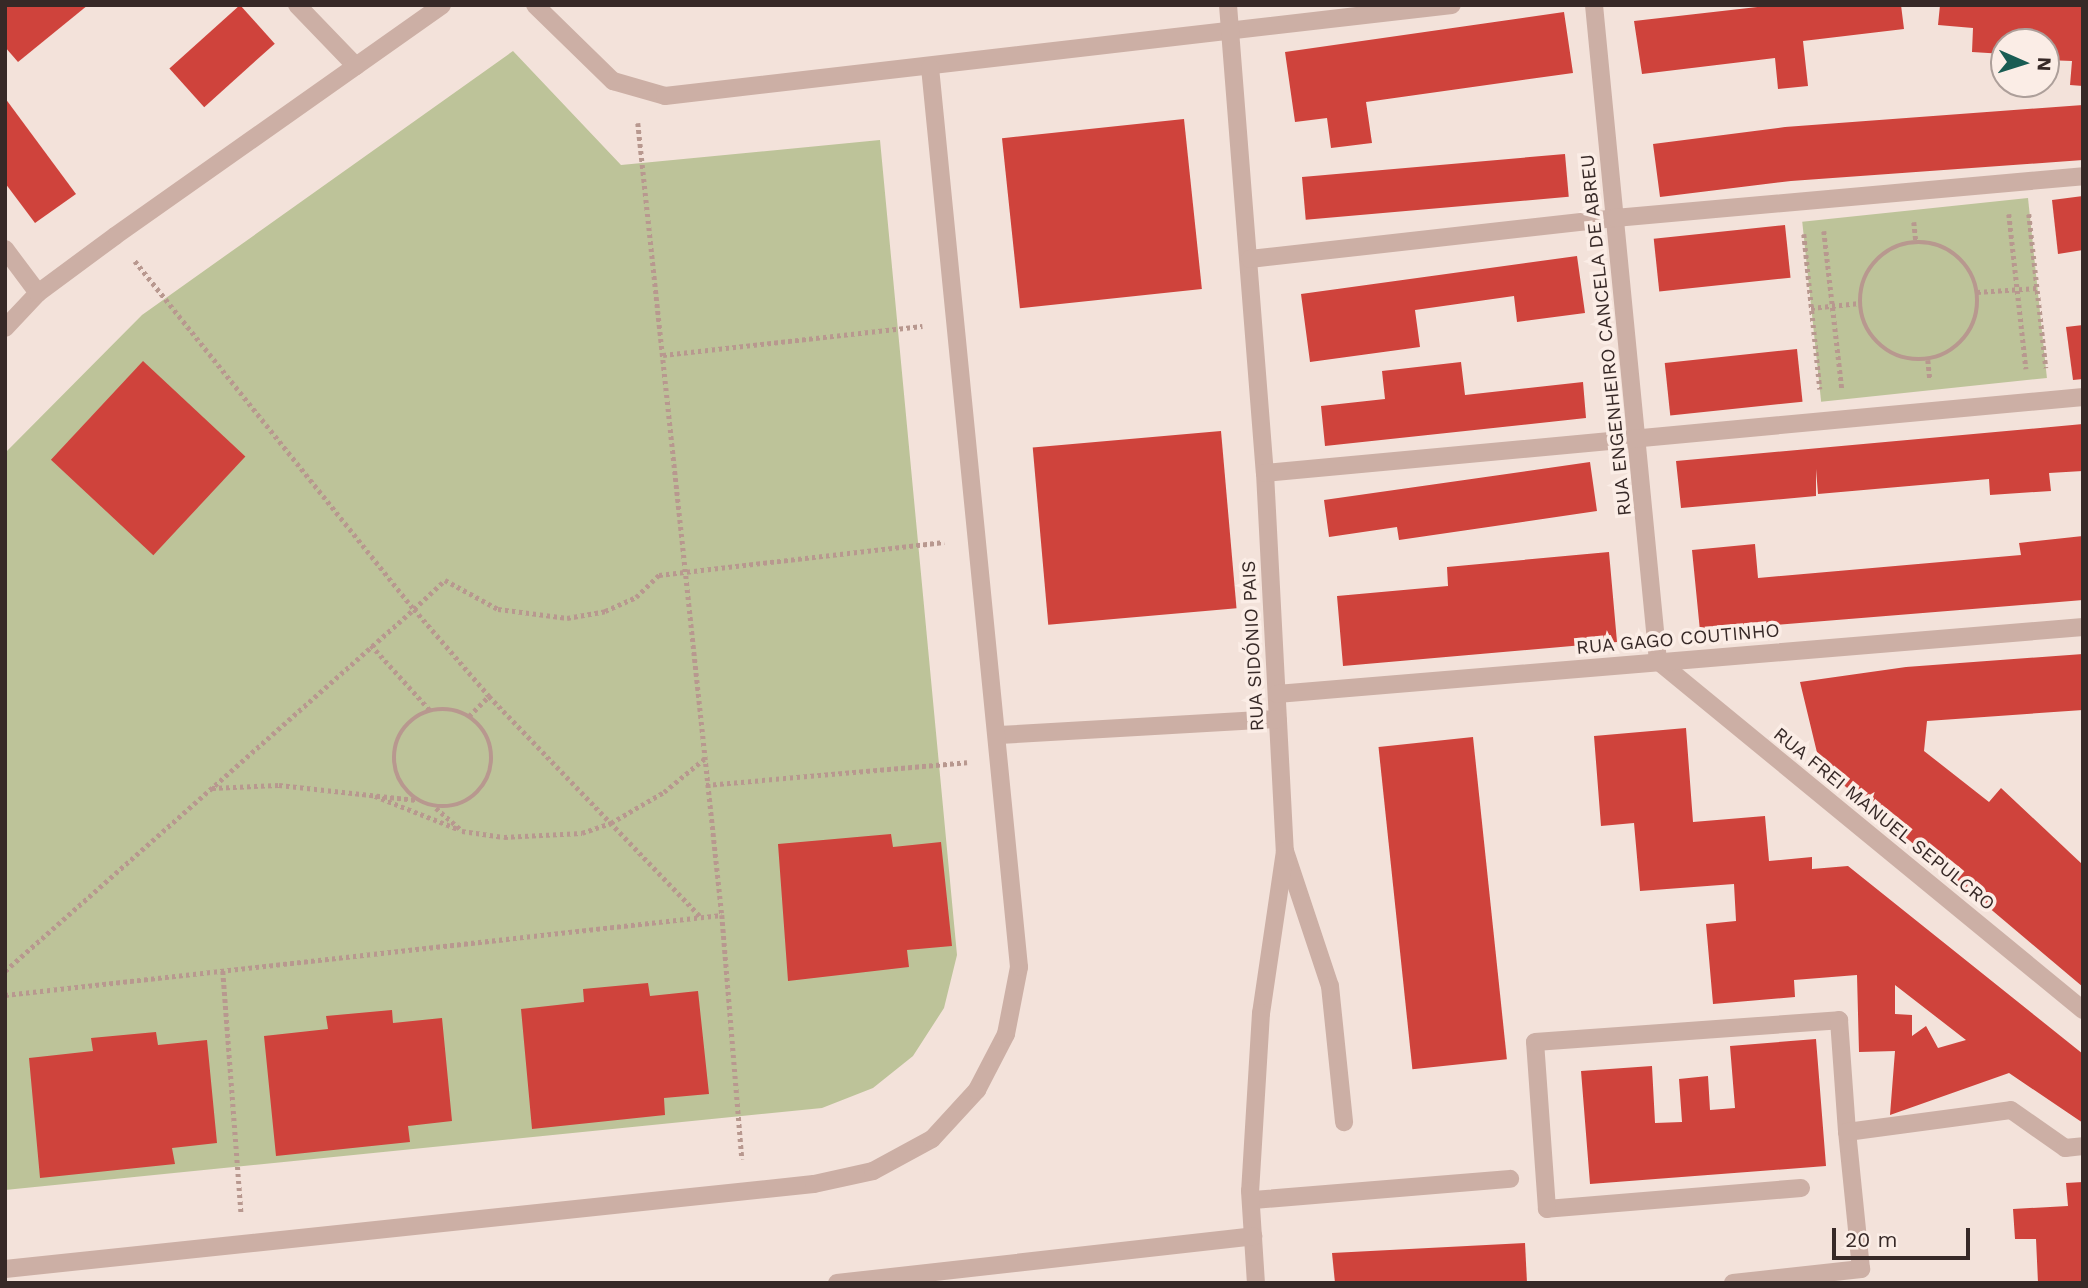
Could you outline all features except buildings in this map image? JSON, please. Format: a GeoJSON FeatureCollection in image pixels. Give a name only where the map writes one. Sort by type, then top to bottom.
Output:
{"type":"FeatureCollection","features":[{"type":"Feature","properties":{"kind":"street"},"geometry":{"type":"LineString","coordinates":[[297,5],[356,66]]}},
{"type":"Feature","properties":{"kind":"street"},"geometry":{"type":"LineString","coordinates":[[5,328],[38,293],[115,236],[442,5]]}},
{"type":"Feature","properties":{"kind":"street"},"geometry":{"type":"LineString","coordinates":[[535,5],[613,81],[635,90],[692,96],[1452,5]]}},
{"type":"Feature","properties":{"kind":"street","name":"RUA SIDÓNIO PAIS"},"geometry":{"type":"LineString","coordinates":[[1228,5],[1265,473],[1284,851],[1261,1013],[1252,1200],[1256,1283]]}},
{"type":"Feature","properties":{"kind":"street","name":"RUA ENGENHEIRO CANCELA DE ABREU"},"geometry":{"type":"LineString","coordinates":[[1594,5],[1658,661]]}},
{"type":"Feature","properties":{"kind":"street"},"geometry":{"type":"LineString","coordinates":[[5,1269],[745,1191],[873,1171],[933,1139],[977,1090],[1006,1034],[1019,967],[999,735],[930,66]]}},
{"type":"Feature","properties":{"kind":"street"},"geometry":{"type":"LineString","coordinates":[[1250,259],[1615,218],[2083,176]]}},
{"type":"Feature","properties":{"kind":"street"},"geometry":{"type":"LineString","coordinates":[[5,249],[38,293]]}},
{"type":"Feature","properties":{"kind":"street"},"geometry":{"type":"LineString","coordinates":[[1265,473],[1638,441],[2083,397]]}},
{"type":"Feature","properties":{"kind":"street","name":"RUA GAGO COUTINHO"},"geometry":{"type":"LineString","coordinates":[[1278,694],[2083,627]]}},
{"type":"Feature","properties":{"kind":"street","name":"RUA FREI MANUEL SEPULCRO"},"geometry":{"type":"LineString","coordinates":[[1658,661],[2083,1010]]}},
{"type":"Feature","properties":{"kind":"street"},"geometry":{"type":"LineString","coordinates":[[999,735],[1278,719]]}},
{"type":"Feature","properties":{"kind":"street"},"geometry":{"type":"LineString","coordinates":[[1284,851],[1330,986],[1344,1122]]}},
{"type":"Feature","properties":{"kind":"street"},"geometry":{"type":"LineString","coordinates":[[1733,1283],[1861,1269],[1839,1020],[1535,1042],[1547,1209],[1801,1188]]}},
{"type":"Feature","properties":{"kind":"street"},"geometry":{"type":"LineString","coordinates":[[1847,1132],[2011,1110],[2065,1148],[2083,1146]]}},
{"type":"Feature","properties":{"kind":"street"},"geometry":{"type":"LineString","coordinates":[[1252,1200],[1510,1179]]}},
{"type":"Feature","properties":{"kind":"street"},"geometry":{"type":"LineString","coordinates":[[837,1283],[1253,1236]]}},
{"type":"Feature","properties":{"kind":"path"},"geometry":{"type":"LineString","coordinates":[[635,90],[706,785],[722,915],[745,1191]]}},
{"type":"Feature","properties":{"kind":"path"},"geometry":{"type":"LineString","coordinates":[[2026,181],[2049,400]]}},
{"type":"Feature","properties":{"kind":"path"},"geometry":{"type":"LineString","coordinates":[[1801,202],[1824,422]]}},
{"type":"Feature","properties":{"kind":"path"},"geometry":{"type":"LineString","coordinates":[[2008,203],[2028,382]]}},
{"type":"Feature","properties":{"kind":"path"},"geometry":{"type":"LineString","coordinates":[[1823,223],[1844,401]]}},
{"type":"Feature","properties":{"kind":"path"},"geometry":{"type":"LineString","coordinates":[[115,236],[414,608],[489,696],[701,917]]}},
{"type":"Feature","properties":{"kind":"path"},"geometry":{"type":"LineString","coordinates":[[1922,241],[1958,256],[1977,292],[1972,326],[1962,342],[1928,360],[1891,354],[1876,342],[1860,303],[1869,268],[1883,253],[1922,241]]}},
{"type":"Feature","properties":{"kind":"path"},"geometry":{"type":"LineString","coordinates":[[1977,292],[2037,288]]}},
{"type":"Feature","properties":{"kind":"path"},"geometry":{"type":"LineString","coordinates":[[1811,308],[1860,303]]}},
{"type":"Feature","properties":{"kind":"path"},"geometry":{"type":"LineString","coordinates":[[663,355],[956,322]]}},
{"type":"Feature","properties":{"kind":"path"},"geometry":{"type":"LineString","coordinates":[[5,971],[445,580],[498,609],[567,618],[605,611],[636,597],[659,575],[978,538]]}},
{"type":"Feature","properties":{"kind":"path"},"geometry":{"type":"LineString","coordinates":[[372,645],[430,710]]}},
{"type":"Feature","properties":{"kind":"path"},"geometry":{"type":"LineString","coordinates":[[469,716],[489,696]]}},
{"type":"Feature","properties":{"kind":"path"},"geometry":{"type":"LineString","coordinates":[[417,800],[397,776],[395,746],[411,720],[430,710],[450,709],[469,716],[492,750],[487,781],[466,802],[436,807]]}},
{"type":"Feature","properties":{"kind":"path"},"geometry":{"type":"LineString","coordinates":[[366,793],[462,831],[504,837],[548,835],[611,823],[664,792],[704,758]]}},
{"type":"Feature","properties":{"kind":"path"},"geometry":{"type":"LineString","coordinates":[[706,785],[1000,759]]}},
{"type":"Feature","properties":{"kind":"path"},"geometry":{"type":"LineString","coordinates":[[212,788],[279,785],[417,800],[436,807],[462,831]]}},
{"type":"Feature","properties":{"kind":"path"},"geometry":{"type":"LineString","coordinates":[[5,995],[722,915]]}},
{"type":"Feature","properties":{"kind":"path"},"geometry":{"type":"LineString","coordinates":[[223,971],[244,1244]]}},
{"type":"Feature","properties":{"kind":"green space"},"geometry":{"type":"Polygon","coordinates":[[[513,51],[621,165],[880,140],[957,955],[944,1008],[913,1056],[873,1088],[822,1108],[5,1190],[5,453],[142,315],[513,51]]]}},
{"type":"Feature","properties":{"kind":"green space"},"geometry":{"type":"Polygon","coordinates":[[[2028,198],[2047,378],[1821,402],[1802,222],[2028,198]]]}}]}
